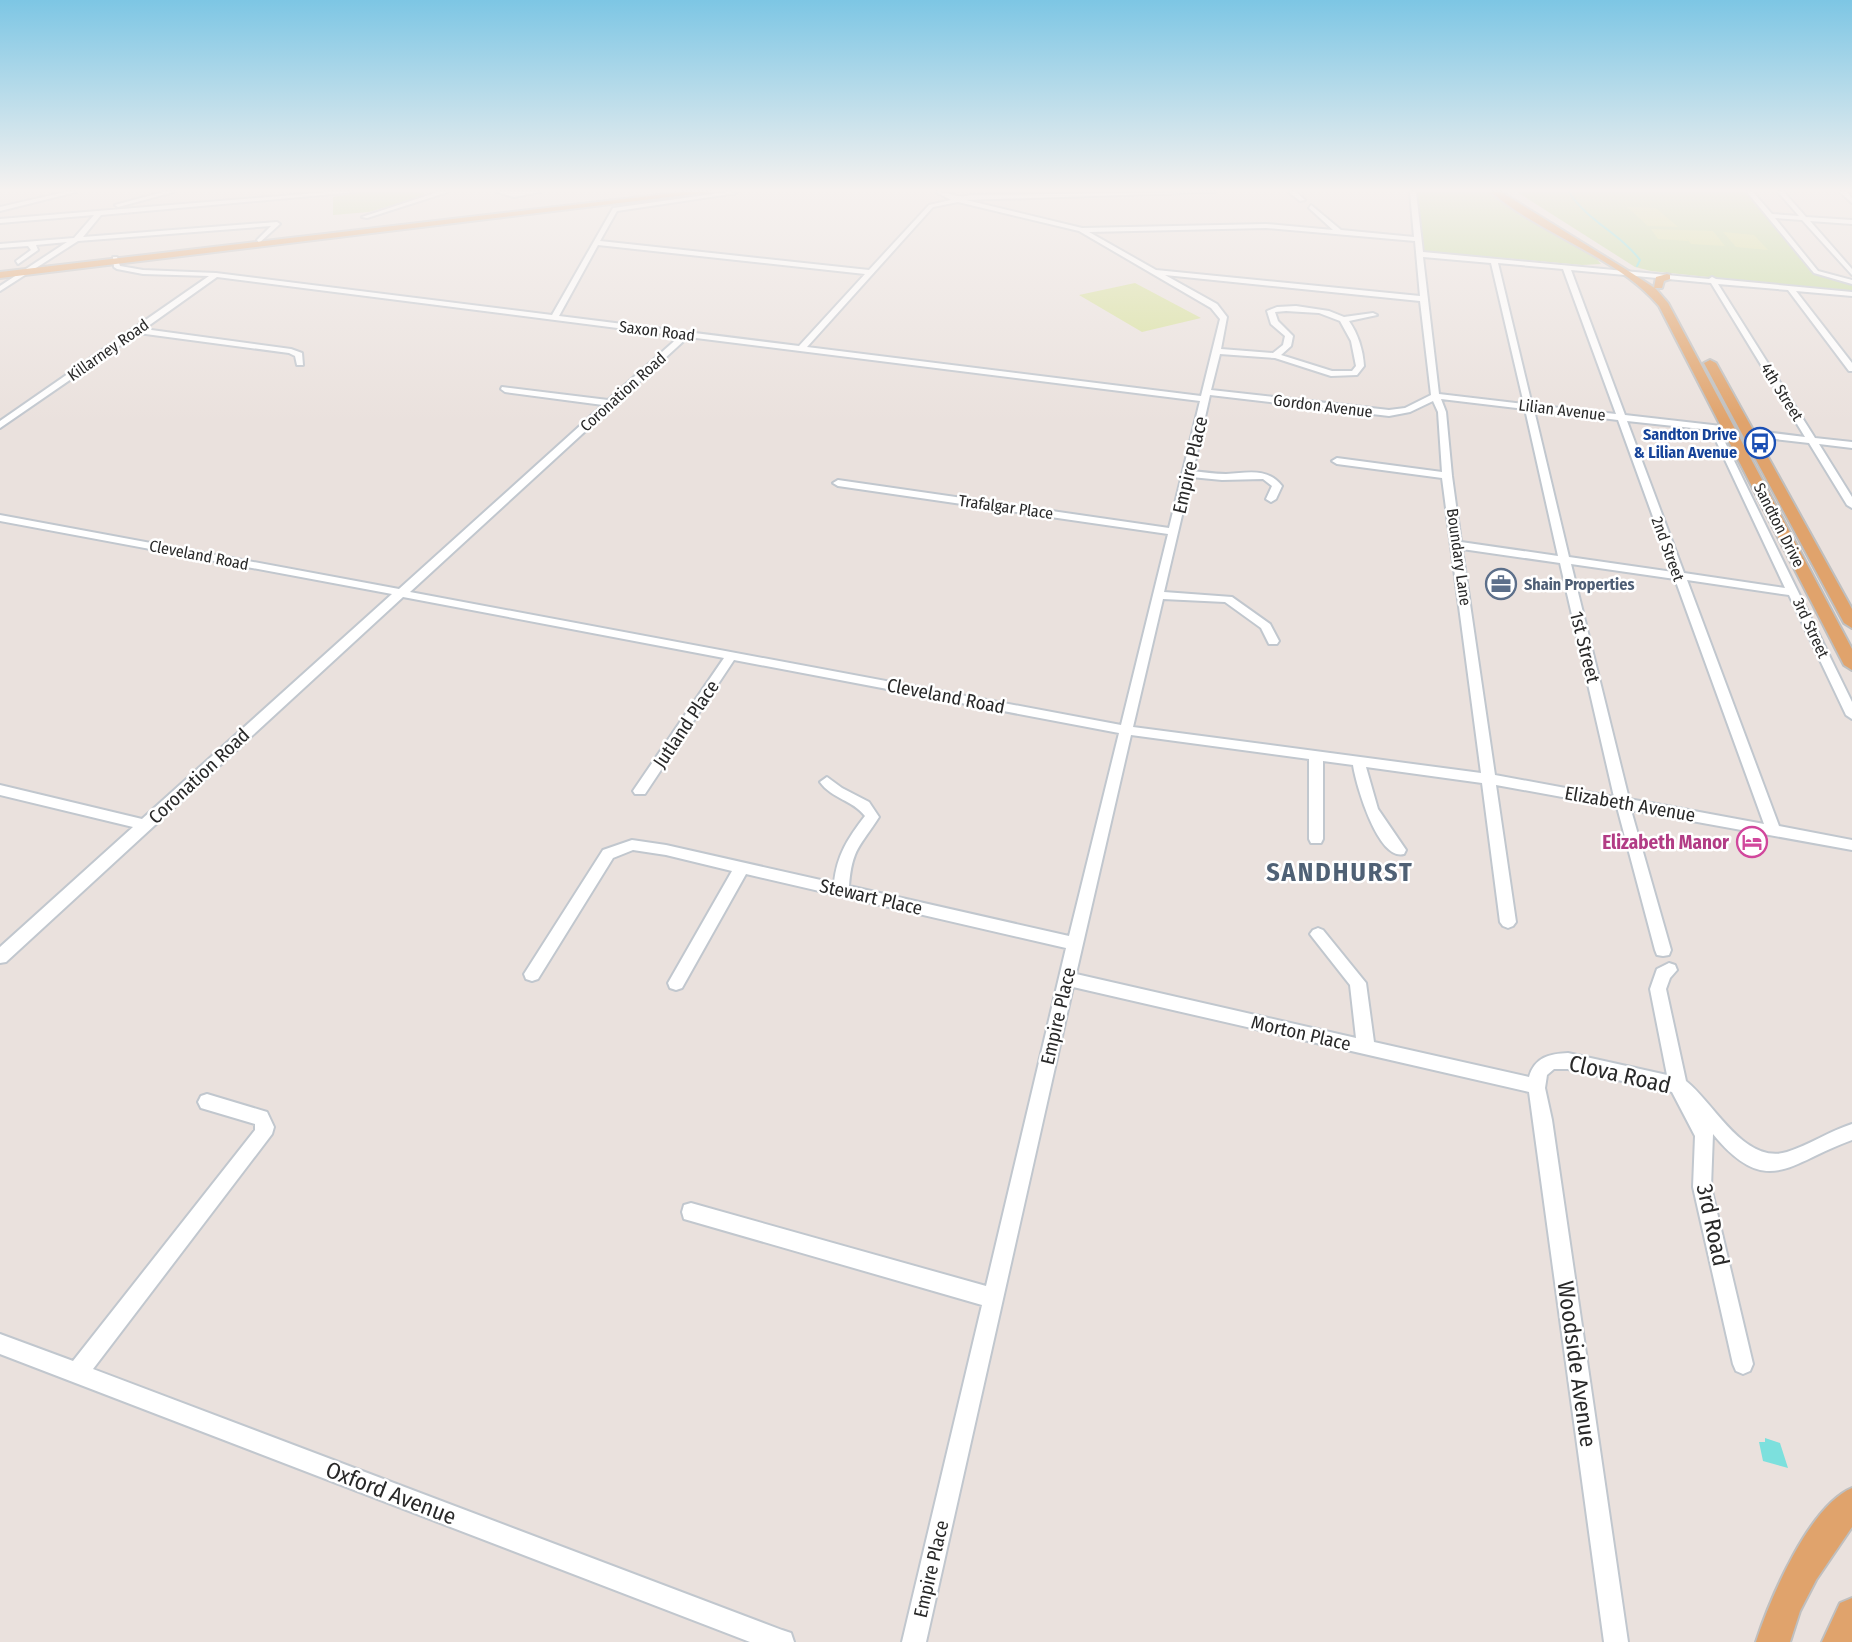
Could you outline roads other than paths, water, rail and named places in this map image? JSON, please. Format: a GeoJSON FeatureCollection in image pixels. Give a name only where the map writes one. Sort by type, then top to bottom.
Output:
{"type":"FeatureCollection","features":[{"type":"Feature","properties":{"kind":"main road"},"geometry":{"type":"LineString","coordinates":[[30,270],[34,269]]}},
{"type":"Feature","properties":{"kind":"main road"},"geometry":{"type":"LineString","coordinates":[[0,274],[42,269]]}},
{"type":"Feature","properties":{"kind":"main road","name":"Sandton Drive"},"geometry":{"type":"LineString","coordinates":[[1617,269],[1652,292],[1668,311],[1852,665]]}},
{"type":"Feature","properties":{"kind":"main road"},"geometry":{"type":"LineString","coordinates":[[1632,269],[1662,282],[1688,323]]}},
{"type":"Feature","properties":{"kind":"main road","name":"Sandton Drive"},"geometry":{"type":"LineString","coordinates":[[1701,348],[1852,623]]}},
{"type":"Feature","properties":{"kind":"main road"},"geometry":{"type":"LineString","coordinates":[[1773,1642],[1777,1627],[1806,1567],[1840,1516],[1852,1504]]}},
{"type":"Feature","properties":{"kind":"main road"},"geometry":{"type":"LineString","coordinates":[[1839,1642],[1852,1615]]}},
{"type":"Feature","properties":{"kind":"street","name":"Saxon Road"},"geometry":{"type":"LineString","coordinates":[[124,269],[216,275],[1206,396]]}},
{"type":"Feature","properties":{"kind":"street"},"geometry":{"type":"LineString","coordinates":[[554,317],[581,269]]}},
{"type":"Feature","properties":{"kind":"street"},"geometry":{"type":"LineString","coordinates":[[838,269],[870,272]]}},
{"type":"Feature","properties":{"kind":"street"},"geometry":{"type":"LineString","coordinates":[[801,348],[873,269]]}},
{"type":"Feature","properties":{"kind":"street"},"geometry":{"type":"LineString","coordinates":[[1148,269],[1423,299]]}},
{"type":"Feature","properties":{"kind":"street","name":"Boundary Lane"},"geometry":{"type":"LineString","coordinates":[[1420,269],[1435,396],[1442,412],[1447,476],[1508,922]]}},
{"type":"Feature","properties":{"kind":"street","name":"1st Street"},"geometry":{"type":"LineString","coordinates":[[1496,269],[1623,802],[1663,950]]}},
{"type":"Feature","properties":{"kind":"street","name":"2nd Street"},"geometry":{"type":"LineString","coordinates":[[1567,269],[1773,830]]}},
{"type":"Feature","properties":{"kind":"street"},"geometry":{"type":"LineString","coordinates":[[1586,269],[1852,294]]}},
{"type":"Feature","properties":{"kind":"street"},"geometry":{"type":"LineString","coordinates":[[1813,269],[1836,279],[1852,282]]}},
{"type":"Feature","properties":{"kind":"street"},"geometry":{"type":"LineString","coordinates":[[0,290],[30,270]]}},
{"type":"Feature","properties":{"kind":"street","name":"Empire Place"},"geometry":{"type":"LineString","coordinates":[[914,1642],[1075,944],[1222,326],[1206,302],[1152,271]]}},
{"type":"Feature","properties":{"kind":"street","name":"Killarney Road"},"geometry":{"type":"LineString","coordinates":[[0,425],[216,275]]}},
{"type":"Feature","properties":{"kind":"street"},"geometry":{"type":"LineString","coordinates":[[1662,282],[1713,280]]}},
{"type":"Feature","properties":{"kind":"street","name":"4th Street"},"geometry":{"type":"LineString","coordinates":[[1713,280],[1852,505]]}},
{"type":"Feature","properties":{"kind":"street"},"geometry":{"type":"LineString","coordinates":[[1796,289],[1852,369]]}},
{"type":"Feature","properties":{"kind":"street"},"geometry":{"type":"LineString","coordinates":[[1276,354],[1287,346],[1289,336],[1274,321],[1271,313],[1273,309],[1315,311],[1343,319],[1373,315]]}},
{"type":"Feature","properties":{"kind":"street"},"geometry":{"type":"LineString","coordinates":[[1217,349],[1276,354],[1331,374],[1347,375],[1357,372],[1360,355],[1343,319]]}},
{"type":"Feature","properties":{"kind":"street"},"geometry":{"type":"LineString","coordinates":[[137,330],[291,351],[299,355],[300,363]]}},
{"type":"Feature","properties":{"kind":"street","name":"Coronation Road"},"geometry":{"type":"LineString","coordinates":[[0,957],[686,334]]}},
{"type":"Feature","properties":{"kind":"street"},"geometry":{"type":"LineString","coordinates":[[505,388],[611,404]]}},
{"type":"Feature","properties":{"kind":"street","name":"Gordon Avenue"},"geometry":{"type":"LineString","coordinates":[[1206,396],[1383,413],[1416,406],[1435,396]]}},
{"type":"Feature","properties":{"kind":"street","name":"Lilian Avenue"},"geometry":{"type":"LineString","coordinates":[[1435,396],[1730,430]]}},
{"type":"Feature","properties":{"kind":"street"},"geometry":{"type":"LineString","coordinates":[[1416,406],[1442,412]]}},
{"type":"Feature","properties":{"kind":"street","name":"3rd Street"},"geometry":{"type":"LineString","coordinates":[[1714,428],[1852,715]]}},
{"type":"Feature","properties":{"kind":"street"},"geometry":{"type":"LineString","coordinates":[[1749,433],[1852,445]]}},
{"type":"Feature","properties":{"kind":"street"},"geometry":{"type":"LineString","coordinates":[[1337,460],[1447,476]]}},
{"type":"Feature","properties":{"kind":"street"},"geometry":{"type":"LineString","coordinates":[[1187,473],[1226,477],[1245,474],[1270,479],[1277,486],[1271,499]]}},
{"type":"Feature","properties":{"kind":"street","name":"Trafalgar Place"},"geometry":{"type":"LineString","coordinates":[[838,483],[1175,532]]}},
{"type":"Feature","properties":{"kind":"street","name":"Cleveland Road"},"geometry":{"type":"LineString","coordinates":[[0,518],[1127,730],[1490,779]]}},
{"type":"Feature","properties":{"kind":"street"},"geometry":{"type":"LineString","coordinates":[[1458,545],[1793,592]]}},
{"type":"Feature","properties":{"kind":"street"},"geometry":{"type":"LineString","coordinates":[[1160,595],[1216,596],[1228,599],[1266,626],[1273,640]]}},
{"type":"Feature","properties":{"kind":"street","name":"Jutland Place"},"geometry":{"type":"LineString","coordinates":[[640,791],[731,656]]}},
{"type":"Feature","properties":{"kind":"street"},"geometry":{"type":"LineString","coordinates":[[1315,839],[1316,756]]}},
{"type":"Feature","properties":{"kind":"street"},"geometry":{"type":"LineString","coordinates":[[1359,762],[1363,791],[1372,813],[1383,832],[1399,850]]}},
{"type":"Feature","properties":{"kind":"street","name":"Elizabeth Avenue"},"geometry":{"type":"LineString","coordinates":[[1490,779],[1852,845]]}},
{"type":"Feature","properties":{"kind":"street"},"geometry":{"type":"LineString","coordinates":[[827,782],[831,789],[867,807],[872,817],[852,842],[843,865],[841,890]]}},
{"type":"Feature","properties":{"kind":"street"},"geometry":{"type":"LineString","coordinates":[[0,790],[145,825]]}},
{"type":"Feature","properties":{"kind":"street","name":"Stewart Place"},"geometry":{"type":"LineString","coordinates":[[532,974],[608,854],[632,845],[666,850],[1075,944]]}},
{"type":"Feature","properties":{"kind":"street"},"geometry":{"type":"LineString","coordinates":[[676,983],[742,867]]}},
{"type":"Feature","properties":{"kind":"street"},"geometry":{"type":"LineString","coordinates":[[1318,934],[1358,983],[1366,1048]]}},
{"type":"Feature","properties":{"kind":"street","name":"3rd Road"},"geometry":{"type":"LineString","coordinates":[[1669,970],[1663,974],[1658,989],[1678,1085],[1704,1135],[1702,1187],[1743,1364]]}},
{"type":"Feature","properties":{"kind":"street","name":"Morton Place"},"geometry":{"type":"LineString","coordinates":[[1068,979],[1535,1086]]}},
{"type":"Feature","properties":{"kind":"street","name":"Clova Road"},"geometry":{"type":"LineString","coordinates":[[1535,1086],[1537,1074],[1545,1064],[1559,1060],[1678,1085],[1691,1095],[1730,1142],[1757,1159],[1784,1162],[1835,1137],[1852,1132]]}},
{"type":"Feature","properties":{"kind":"street","name":"Woodside Avenue"},"geometry":{"type":"LineString","coordinates":[[1535,1086],[1543,1120],[1616,1642]]}},
{"type":"Feature","properties":{"kind":"street"},"geometry":{"type":"LineString","coordinates":[[77,1373],[263,1134],[265,1122],[261,1118],[207,1102]]}},
{"type":"Feature","properties":{"kind":"street"},"geometry":{"type":"LineString","coordinates":[[691,1212],[993,1298]]}},
{"type":"Feature","properties":{"kind":"street","name":"Oxford Avenue"},"geometry":{"type":"LineString","coordinates":[[0,1344],[782,1642]]}},
{"type":"Feature","properties":{"kind":"water"},"geometry":{"type":"Polygon","coordinates":[[[1765,1438],[1780,1443],[1788,1468],[1763,1461],[1759,1442],[1765,1442],[1765,1438]]]}},
{"type":"Feature","properties":{"kind":"place","name":"Sandton Drive & Lilian Avenue"},"geometry":{"type":"Point","coordinates":[1760,443]}},
{"type":"Feature","properties":{"kind":"place","name":"Shain Properties"},"geometry":{"type":"Point","coordinates":[1501,584]}},
{"type":"Feature","properties":{"kind":"place","name":"Elizabeth Manor"},"geometry":{"type":"Point","coordinates":[1752,842]}},
{"type":"Feature","properties":{"kind":"district","name":"SANDHURST"},"geometry":{"type":"Point","coordinates":[1340,872]}}]}
